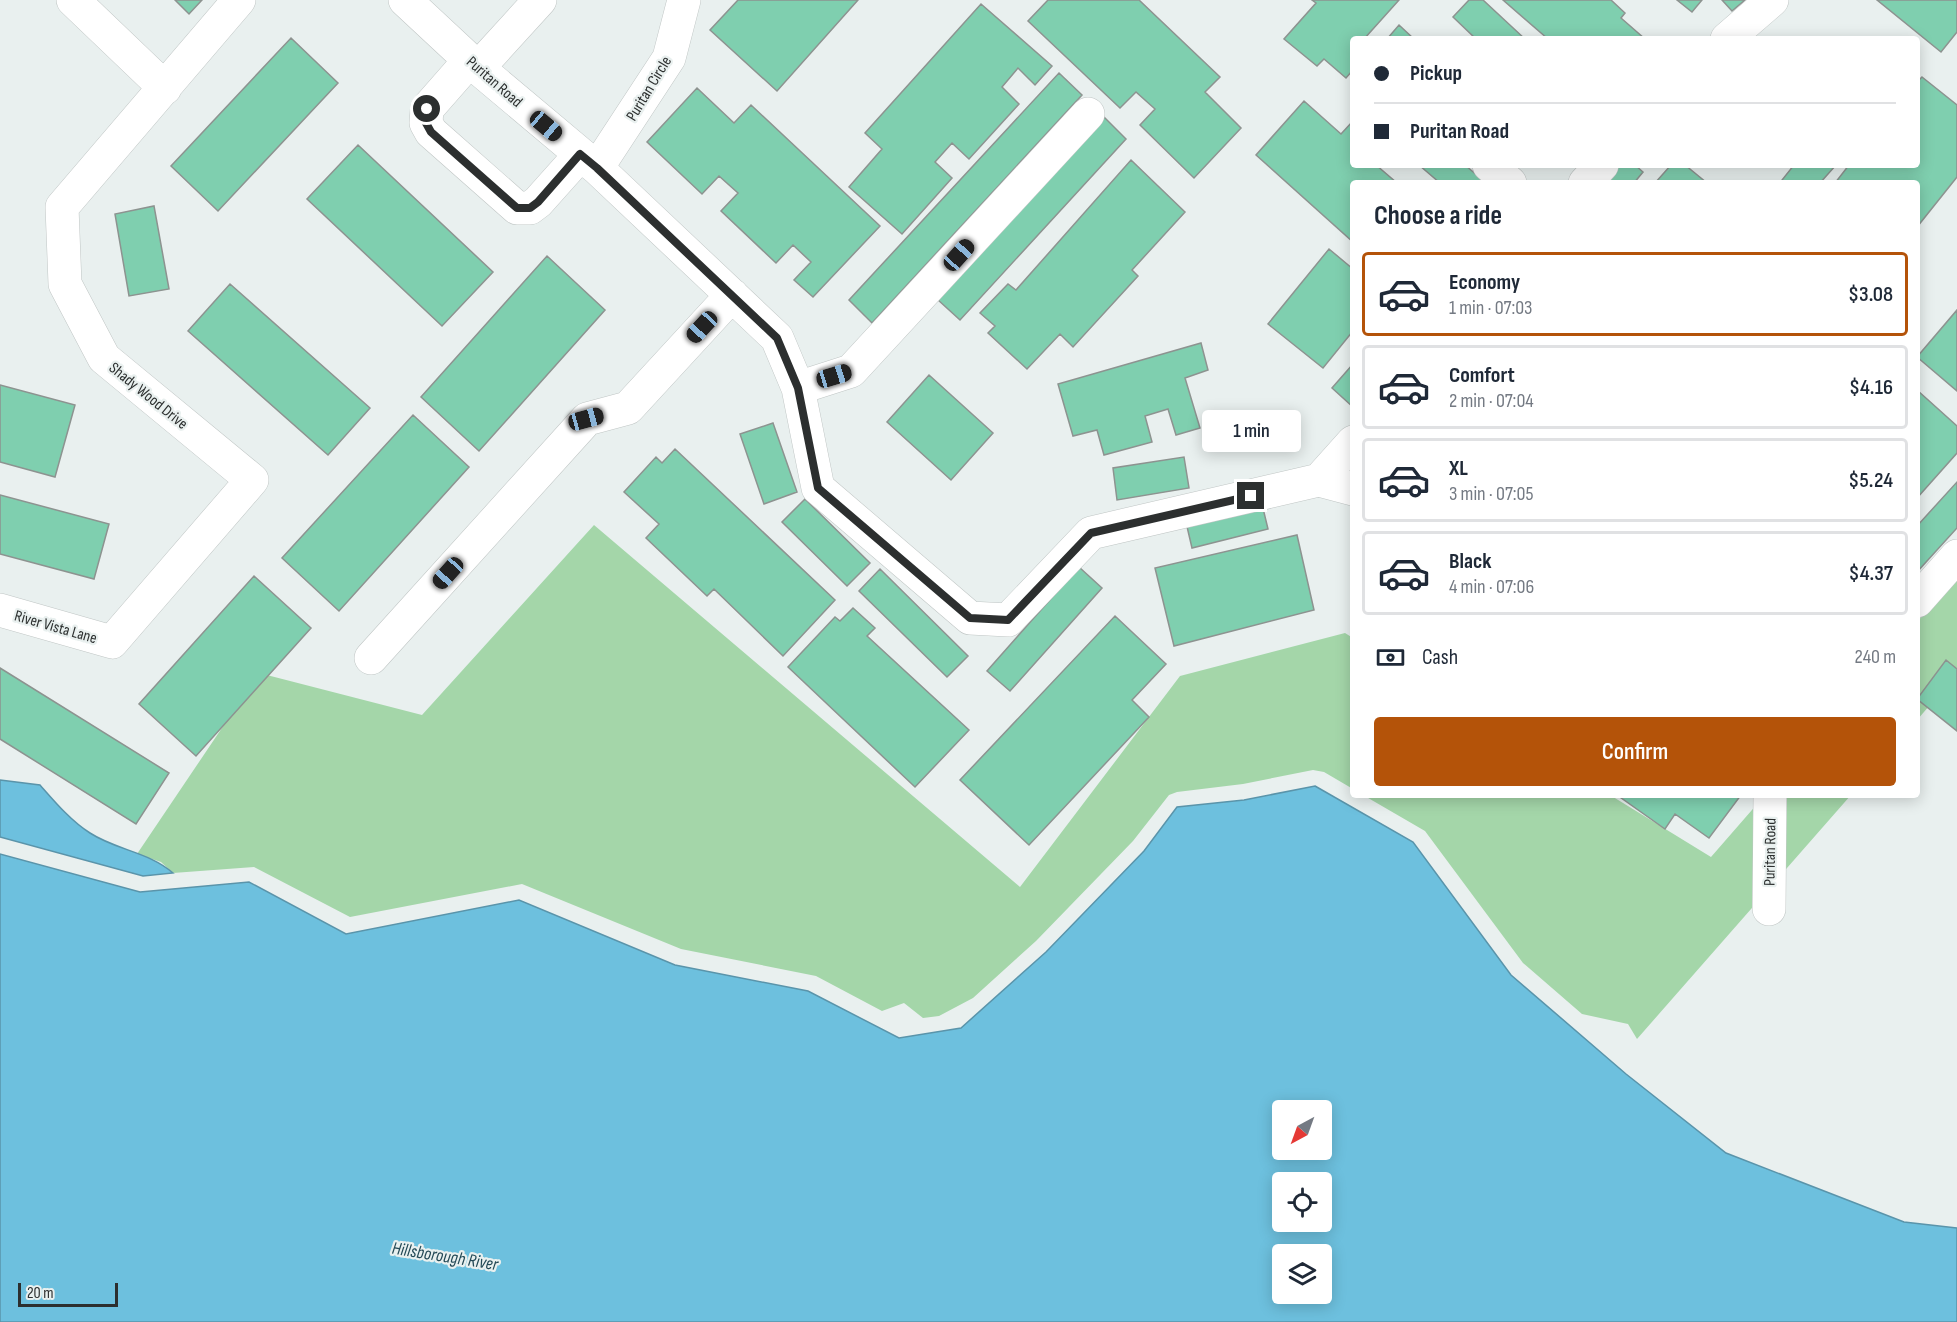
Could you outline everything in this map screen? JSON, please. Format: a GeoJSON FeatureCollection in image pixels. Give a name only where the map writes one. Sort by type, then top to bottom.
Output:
{"type":"FeatureCollection","features":[{"type":"Feature","properties":{"kind":"street"},"geometry":{"type":"LineString","coordinates":[[73,0],[165,88]]}},
{"type":"Feature","properties":{"kind":"street","name":"Shady Wood Drive"},"geometry":{"type":"LineString","coordinates":[[112,642],[252,480],[104,358],[65,284],[62,207],[239,0]]}},
{"type":"Feature","properties":{"kind":"street","name":"Puritan Road"},"geometry":{"type":"LineString","coordinates":[[405,0],[474,64],[589,161],[777,338],[798,388],[818,488],[970,618],[1008,620],[1091,533],[1319,480],[1350,488]]}},
{"type":"Feature","properties":{"kind":"street"},"geometry":{"type":"LineString","coordinates":[[474,64],[540,0]]}},
{"type":"Feature","properties":{"kind":"street","name":"Puritan Circle"},"geometry":{"type":"LineString","coordinates":[[474,64],[427,109],[426,123],[431,132],[517,208],[530,208],[589,161],[669,58],[684,0]]}},
{"type":"Feature","properties":{"kind":"street"},"geometry":{"type":"LineString","coordinates":[[1730,36],[1772,0]]}},
{"type":"Feature","properties":{"kind":"street"},"geometry":{"type":"LineString","coordinates":[[798,388],[852,371],[1088,114]]}},
{"type":"Feature","properties":{"kind":"street"},"geometry":{"type":"LineString","coordinates":[[1493,168],[1507,180]]}},
{"type":"Feature","properties":{"kind":"street"},"geometry":{"type":"LineString","coordinates":[[1588,180],[1599,168]]}},
{"type":"Feature","properties":{"kind":"street"},"geometry":{"type":"LineString","coordinates":[[371,658],[586,419],[628,408],[732,295]]}},
{"type":"Feature","properties":{"kind":"street"},"geometry":{"type":"LineString","coordinates":[[1319,480],[1350,445]]}},
{"type":"Feature","properties":{"kind":"street"},"geometry":{"type":"LineString","coordinates":[[1920,598],[1957,556]]}},
{"type":"Feature","properties":{"kind":"street","name":"River Vista Lane"},"geometry":{"type":"LineString","coordinates":[[0,610],[112,642]]}},
{"type":"Feature","properties":{"kind":"street","name":"Puritan Road"},"geometry":{"type":"LineString","coordinates":[[1768,909],[1770,798]]}},
{"type":"Feature","properties":{"kind":"green space"},"geometry":{"type":"Polygon","coordinates":[[[594,525],[1020,887],[1180,676],[1345,633],[1350,636],[1350,787],[1324,772],[1313,770],[1243,784],[1169,795],[1133,841],[1036,941],[973,998],[939,1016],[923,1018],[904,1003],[882,1011],[816,976],[681,949],[522,884],[350,917],[254,867],[173,873],[161,862],[137,854],[259,673],[422,715],[594,525]]]}},
{"type":"Feature","properties":{"kind":"green space"},"geometry":{"type":"Polygon","coordinates":[[[1957,576],[1957,674],[1920,717],[1920,619],[1957,576]]]}},
{"type":"Feature","properties":{"kind":"green space"},"geometry":{"type":"Polygon","coordinates":[[[1368,798],[1615,798],[1711,857],[1762,798],[1848,798],[1637,1039],[1628,1024],[1582,1014],[1523,963],[1425,831],[1368,798]]]}},
{"type":"Feature","properties":{"kind":"water"},"geometry":{"type":"Polygon","coordinates":[[[0,780],[40,785],[70,817],[90,833],[154,860],[173,873],[143,876],[0,837],[0,780]]]}},
{"type":"Feature","properties":{"kind":"water","name":"Hillsborough River"},"geometry":{"type":"Polygon","coordinates":[[[1315,786],[1413,842],[1511,975],[1626,1074],[1726,1153],[1904,1222],[1957,1228],[1957,1322],[0,1322],[0,854],[140,892],[249,882],[346,934],[519,900],[675,965],[808,991],[899,1038],[961,1028],[1046,952],[1144,851],[1177,807],[1244,800],[1315,786]]]}},
{"type":"Feature","properties":{"kind":"building"},"geometry":{"type":"Polygon","coordinates":[[[175,0],[202,0],[189,14],[175,0]]]}},
{"type":"Feature","properties":{"kind":"building"},"geometry":{"type":"Polygon","coordinates":[[[738,0],[858,0],[777,91],[710,30],[738,0]]]}},
{"type":"Feature","properties":{"kind":"building"},"geometry":{"type":"Polygon","coordinates":[[[1048,0],[1139,0],[1220,77],[1205,92],[1241,128],[1194,178],[1140,125],[1155,109],[1136,92],[1120,108],[1028,21],[1048,0]]]}},
{"type":"Feature","properties":{"kind":"building"},"geometry":{"type":"Polygon","coordinates":[[[1312,0],[1399,0],[1367,36],[1350,36],[1350,73],[1346,78],[1324,59],[1317,66],[1284,39],[1316,3],[1312,0]]]}},
{"type":"Feature","properties":{"kind":"building"},"geometry":{"type":"Polygon","coordinates":[[[1469,0],[1483,0],[1522,36],[1473,36],[1453,17],[1469,0]]]}},
{"type":"Feature","properties":{"kind":"building"},"geometry":{"type":"Polygon","coordinates":[[[1503,0],[1611,0],[1625,13],[1621,18],[1642,36],[1545,36],[1503,0]]]}},
{"type":"Feature","properties":{"kind":"building"},"geometry":{"type":"Polygon","coordinates":[[[1677,0],[1702,0],[1692,12],[1677,0]]]}},
{"type":"Feature","properties":{"kind":"building"},"geometry":{"type":"Polygon","coordinates":[[[1722,0],[1745,0],[1732,11],[1722,0]]]}},
{"type":"Feature","properties":{"kind":"building"},"geometry":{"type":"Polygon","coordinates":[[[1877,0],[1957,0],[1957,32],[1941,52],[1877,0]]]}},
{"type":"Feature","properties":{"kind":"building"},"geometry":{"type":"Polygon","coordinates":[[[981,4],[1052,66],[1035,85],[1018,68],[1002,87],[1019,104],[969,159],[952,143],[935,162],[952,178],[902,234],[849,187],[882,149],[865,133],[981,4]]]}},
{"type":"Feature","properties":{"kind":"building"},"geometry":{"type":"Polygon","coordinates":[[[1399,25],[1411,36],[1390,36],[1399,25]]]}},
{"type":"Feature","properties":{"kind":"building"},"geometry":{"type":"Polygon","coordinates":[[[291,38],[338,83],[218,211],[171,166],[291,38]]]}},
{"type":"Feature","properties":{"kind":"building"},"geometry":{"type":"Polygon","coordinates":[[[1059,73],[1082,95],[872,323],[849,300],[1059,73]]]}},
{"type":"Feature","properties":{"kind":"building"},"geometry":{"type":"Polygon","coordinates":[[[1922,77],[1957,105],[1957,177],[1920,223],[1920,180],[1837,180],[1847,168],[1920,168],[1920,79],[1922,77]]]}},
{"type":"Feature","properties":{"kind":"building"},"geometry":{"type":"Polygon","coordinates":[[[697,88],[734,123],[751,105],[880,226],[813,297],[794,280],[811,262],[793,245],[776,263],[721,211],[738,193],[719,176],[702,194],[647,142],[697,88]]]}},
{"type":"Feature","properties":{"kind":"building"},"geometry":{"type":"Polygon","coordinates":[[[1304,101],[1341,134],[1350,124],[1350,168],[1380,168],[1394,180],[1350,180],[1350,239],[1256,155],[1304,101]]]}},
{"type":"Feature","properties":{"kind":"building"},"geometry":{"type":"Polygon","coordinates":[[[1104,117],[1126,139],[960,320],[937,299],[1104,117]]]}},
{"type":"Feature","properties":{"kind":"building"},"geometry":{"type":"Polygon","coordinates":[[[358,145],[493,272],[442,326],[307,199],[358,145]]]}},
{"type":"Feature","properties":{"kind":"building"},"geometry":{"type":"Polygon","coordinates":[[[1131,160],[1185,212],[1132,270],[1138,276],[1073,347],[1060,334],[1027,369],[988,333],[995,326],[980,313],[1008,284],[1016,290],[1131,160]]]}},
{"type":"Feature","properties":{"kind":"building"},"geometry":{"type":"Polygon","coordinates":[[[1422,168],[1468,168],[1482,180],[1436,180],[1422,168]]]}},
{"type":"Feature","properties":{"kind":"building"},"geometry":{"type":"Polygon","coordinates":[[[1603,168],[1638,168],[1643,172],[1636,180],[1593,180],[1603,168]]]}},
{"type":"Feature","properties":{"kind":"building"},"geometry":{"type":"Polygon","coordinates":[[[1668,168],[1689,168],[1703,180],[1658,180],[1668,168]]]}},
{"type":"Feature","properties":{"kind":"building"},"geometry":{"type":"Polygon","coordinates":[[[1792,168],[1833,168],[1823,180],[1782,180],[1792,168]]]}},
{"type":"Feature","properties":{"kind":"building"},"geometry":{"type":"Polygon","coordinates":[[[154,206],[169,289],[129,296],[115,214],[154,206]]]}},
{"type":"Feature","properties":{"kind":"building"},"geometry":{"type":"Polygon","coordinates":[[[1329,249],[1350,266],[1350,335],[1323,368],[1268,324],[1329,249]]]}},
{"type":"Feature","properties":{"kind":"building"},"geometry":{"type":"Polygon","coordinates":[[[547,256],[605,310],[479,451],[421,397],[547,256]]]}},
{"type":"Feature","properties":{"kind":"building"},"geometry":{"type":"Polygon","coordinates":[[[230,284],[370,408],[328,455],[188,331],[230,284]]]}},
{"type":"Feature","properties":{"kind":"building"},"geometry":{"type":"Polygon","coordinates":[[[1957,310],[1957,391],[1920,360],[1920,353],[1957,310]]]}},
{"type":"Feature","properties":{"kind":"building"},"geometry":{"type":"Polygon","coordinates":[[[1201,343],[1208,370],[1185,378],[1200,428],[1176,435],[1168,409],[1145,416],[1152,442],[1104,455],[1097,430],[1073,436],[1058,384],[1201,343]]]}},
{"type":"Feature","properties":{"kind":"building"},"geometry":{"type":"Polygon","coordinates":[[[1350,367],[1350,404],[1332,388],[1350,367]]]}},
{"type":"Feature","properties":{"kind":"building"},"geometry":{"type":"Polygon","coordinates":[[[929,375],[993,433],[951,480],[887,422],[929,375]]]}},
{"type":"Feature","properties":{"kind":"building"},"geometry":{"type":"Polygon","coordinates":[[[0,385],[75,405],[55,477],[0,462],[0,385]]]}},
{"type":"Feature","properties":{"kind":"building"},"geometry":{"type":"Polygon","coordinates":[[[1920,393],[1957,426],[1957,453],[1920,495],[1920,393]]]}},
{"type":"Feature","properties":{"kind":"building"},"geometry":{"type":"Polygon","coordinates":[[[413,415],[469,467],[339,611],[282,558],[413,415]]]}},
{"type":"Feature","properties":{"kind":"building"},"geometry":{"type":"Polygon","coordinates":[[[773,423],[797,492],[764,504],[740,434],[773,423]]]}},
{"type":"Feature","properties":{"kind":"building"},"geometry":{"type":"Polygon","coordinates":[[[675,449],[835,600],[783,656],[714,589],[707,596],[646,538],[659,524],[624,492],[656,457],[662,463],[675,449]]]}},
{"type":"Feature","properties":{"kind":"building"},"geometry":{"type":"Polygon","coordinates":[[[1184,457],[1189,488],[1117,500],[1113,468],[1184,457]]]}},
{"type":"Feature","properties":{"kind":"building"},"geometry":{"type":"Polygon","coordinates":[[[1957,482],[1957,528],[1920,569],[1920,523],[1957,482]]]}},
{"type":"Feature","properties":{"kind":"building"},"geometry":{"type":"Polygon","coordinates":[[[0,495],[109,524],[94,579],[0,554],[0,495]]]}},
{"type":"Feature","properties":{"kind":"building"},"geometry":{"type":"Polygon","coordinates":[[[805,499],[870,563],[847,586],[782,522],[805,499]]]}},
{"type":"Feature","properties":{"kind":"building"},"geometry":{"type":"Polygon","coordinates":[[[1261,500],[1268,529],[1192,548],[1185,518],[1261,500]]]}},
{"type":"Feature","properties":{"kind":"building"},"geometry":{"type":"Polygon","coordinates":[[[1297,535],[1314,610],[1174,646],[1155,568],[1297,535]]]}},
{"type":"Feature","properties":{"kind":"building"},"geometry":{"type":"Polygon","coordinates":[[[1079,567],[1102,588],[1010,691],[987,671],[1079,567]]]}},
{"type":"Feature","properties":{"kind":"building"},"geometry":{"type":"Polygon","coordinates":[[[880,569],[968,656],[947,677],[859,591],[880,569]]]}},
{"type":"Feature","properties":{"kind":"building"},"geometry":{"type":"Polygon","coordinates":[[[254,576],[311,628],[196,756],[139,704],[254,576]]]}},
{"type":"Feature","properties":{"kind":"building"},"geometry":{"type":"Polygon","coordinates":[[[853,608],[875,628],[867,636],[969,730],[915,787],[788,667],[835,617],[840,621],[853,608]]]}},
{"type":"Feature","properties":{"kind":"building"},"geometry":{"type":"Polygon","coordinates":[[[1115,616],[1166,664],[1132,700],[1149,717],[1029,845],[960,780],[1115,616]]]}},
{"type":"Feature","properties":{"kind":"building"},"geometry":{"type":"Polygon","coordinates":[[[1946,660],[1957,669],[1957,731],[1920,701],[1920,695],[1946,660]]]}},
{"type":"Feature","properties":{"kind":"building"},"geometry":{"type":"Polygon","coordinates":[[[0,668],[169,773],[136,824],[0,739],[0,668]]]}},
{"type":"Feature","properties":{"kind":"building"},"geometry":{"type":"Polygon","coordinates":[[[1621,798],[1739,798],[1709,838],[1675,814],[1665,829],[1621,798]]]}},
{"type":"Feature","properties":{"kind":"route"},"geometry":{"type":"LineString","coordinates":[[427,109],[426,123],[431,132],[517,208],[530,208],[538,202],[580,154],[597,168],[777,338],[798,388],[818,488],[970,618],[1008,620],[1091,533],[1251,496]]}}]}
